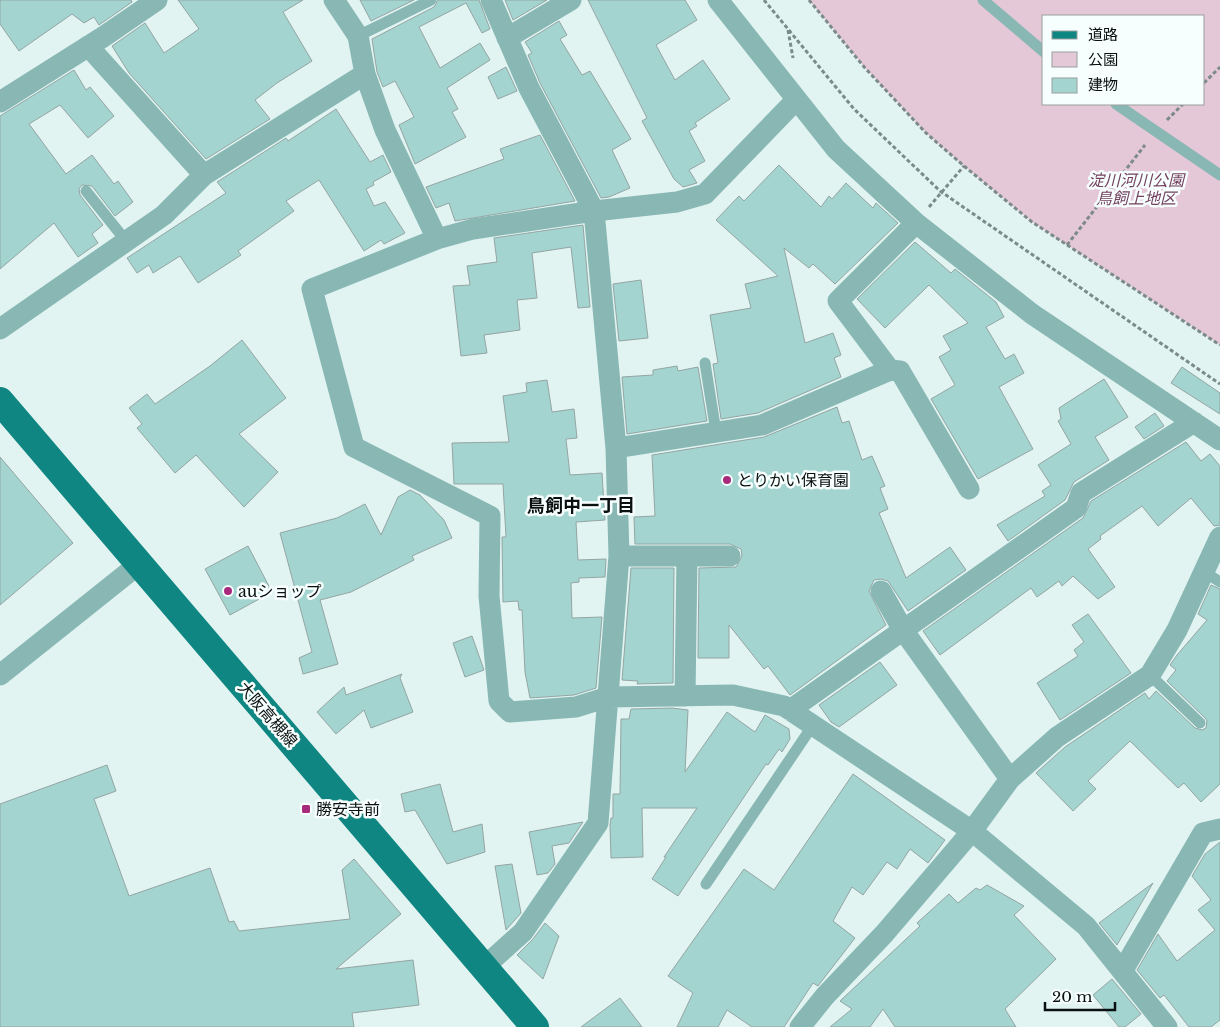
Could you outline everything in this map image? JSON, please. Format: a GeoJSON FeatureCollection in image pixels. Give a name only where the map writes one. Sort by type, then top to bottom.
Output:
{"type":"FeatureCollection","features":[{"type":"Feature","properties":{"kind":"main road","name":"大阪高槻線"},"geometry":{"type":"LineString","coordinates":[[0,401],[535,1027]]}},
{"type":"Feature","properties":{"kind":"street"},"geometry":{"type":"LineString","coordinates":[[0,102],[157,0]]}},
{"type":"Feature","properties":{"kind":"street"},"geometry":{"type":"LineString","coordinates":[[334,0],[358,36],[365,74],[385,130],[437,239]]}},
{"type":"Feature","properties":{"kind":"street"},"geometry":{"type":"LineString","coordinates":[[484,967],[523,932],[598,823],[620,556],[616,448],[594,211],[529,88],[491,0]]}},
{"type":"Feature","properties":{"kind":"street"},"geometry":{"type":"LineString","coordinates":[[507,38],[571,0]]}},
{"type":"Feature","properties":{"kind":"street"},"geometry":{"type":"LineString","coordinates":[[718,0],[836,149],[916,223],[1032,314],[1220,440]]}},
{"type":"Feature","properties":{"kind":"street"},"geometry":{"type":"LineString","coordinates":[[88,46],[204,175]]}},
{"type":"Feature","properties":{"kind":"street"},"geometry":{"type":"LineString","coordinates":[[0,329],[164,215],[204,175],[365,74]]}},
{"type":"Feature","properties":{"kind":"street"},"geometry":{"type":"LineString","coordinates":[[796,100],[705,194],[677,202],[594,211],[473,229],[437,239],[312,289],[354,447],[490,516],[489,596],[498,700],[510,712],[576,707],[608,697],[733,695],[784,706],[972,831],[1086,926],[1167,1027]]}},
{"type":"Feature","properties":{"kind":"street"},"geometry":{"type":"LineString","coordinates":[[890,370],[838,301],[916,223]]}},
{"type":"Feature","properties":{"kind":"street"},"geometry":{"type":"LineString","coordinates":[[616,448],[762,425],[890,370],[900,371],[969,489]]}},
{"type":"Feature","properties":{"kind":"street"},"geometry":{"type":"LineString","coordinates":[[790,710],[1076,508],[1081,493],[1194,422]]}},
{"type":"Feature","properties":{"kind":"street"},"geometry":{"type":"LineString","coordinates":[[800,1027],[825,996],[884,934],[972,831],[1010,779],[1057,737],[1150,675],[1212,577],[1220,537]]}},
{"type":"Feature","properties":{"kind":"street"},"geometry":{"type":"LineString","coordinates":[[620,556],[730,556]]}},
{"type":"Feature","properties":{"kind":"street"},"geometry":{"type":"LineString","coordinates":[[685,696],[687,556]]}},
{"type":"Feature","properties":{"kind":"street"},"geometry":{"type":"LineString","coordinates":[[0,675],[139,564]]}},
{"type":"Feature","properties":{"kind":"street"},"geometry":{"type":"LineString","coordinates":[[881,591],[903,630],[1010,779]]}},
{"type":"Feature","properties":{"kind":"street"},"geometry":{"type":"LineString","coordinates":[[1123,970],[1204,833],[1220,829]]}},
{"type":"Feature","properties":{"kind":"lane"},"geometry":{"type":"LineString","coordinates":[[358,36],[431,0]]}},
{"type":"Feature","properties":{"kind":"lane"},"geometry":{"type":"LineString","coordinates":[[983,0],[1042,50]]}},
{"type":"Feature","properties":{"kind":"lane"},"geometry":{"type":"LineString","coordinates":[[1117,105],[1220,175]]}},
{"type":"Feature","properties":{"kind":"lane"},"geometry":{"type":"LineString","coordinates":[[86,191],[126,241]]}},
{"type":"Feature","properties":{"kind":"lane"},"geometry":{"type":"LineString","coordinates":[[705,363],[716,432]]}},
{"type":"Feature","properties":{"kind":"lane"},"geometry":{"type":"LineString","coordinates":[[1150,675],[1200,724]]}},
{"type":"Feature","properties":{"kind":"lane"},"geometry":{"type":"LineString","coordinates":[[706,884],[813,725]]}},
{"type":"Feature","properties":{"kind":"path"},"geometry":{"type":"LineString","coordinates":[[764,0],[854,109],[940,191],[1220,384]]}},
{"type":"Feature","properties":{"kind":"path"},"geometry":{"type":"LineString","coordinates":[[810,0],[865,68],[926,133],[964,166],[1032,222],[1220,345]]}},
{"type":"Feature","properties":{"kind":"path"},"geometry":{"type":"LineString","coordinates":[[1205,82],[1220,67]]}},
{"type":"Feature","properties":{"kind":"path"},"geometry":{"type":"LineString","coordinates":[[1068,245],[1156,131]]}},
{"type":"Feature","properties":{"kind":"path"},"geometry":{"type":"LineString","coordinates":[[916,223],[940,191],[964,166]]}},
{"type":"Feature","properties":{"kind":"green space","name":"淀川河川公園 鳥飼上地区"},"geometry":{"type":"Polygon","coordinates":[[[809,0],[1220,0],[1220,345],[1032,222],[926,133],[865,68],[809,0]]]}},
{"type":"Feature","properties":{"kind":"building"},"geometry":{"type":"Polygon","coordinates":[[[0,0],[131,0],[132,2],[99,25],[94,17],[84,23],[72,14],[19,51],[0,24],[0,0]]]}},
{"type":"Feature","properties":{"kind":"building"},"geometry":{"type":"Polygon","coordinates":[[[178,0],[303,0],[283,12],[312,61],[277,83],[255,100],[270,119],[206,159],[129,73],[112,46],[145,23],[164,53],[199,29],[178,0]]]}},
{"type":"Feature","properties":{"kind":"building"},"geometry":{"type":"Polygon","coordinates":[[[360,0],[414,0],[371,21],[360,0]]]}},
{"type":"Feature","properties":{"kind":"building"},"geometry":{"type":"Polygon","coordinates":[[[438,0],[479,0],[490,29],[482,33],[466,3],[419,27],[440,68],[480,43],[490,60],[447,88],[458,109],[452,112],[466,137],[415,164],[399,125],[414,117],[395,81],[383,87],[377,72],[372,39],[434,7],[438,0]]]}},
{"type":"Feature","properties":{"kind":"building"},"geometry":{"type":"Polygon","coordinates":[[[505,0],[547,0],[513,20],[505,0]]]}},
{"type":"Feature","properties":{"kind":"building"},"geometry":{"type":"Polygon","coordinates":[[[588,0],[685,0],[697,20],[656,45],[675,80],[703,60],[730,99],[695,123],[697,126],[689,131],[705,161],[689,170],[697,183],[683,187],[674,179],[642,121],[647,118],[588,0]]]}},
{"type":"Feature","properties":{"kind":"building"},"geometry":{"type":"Polygon","coordinates":[[[559,21],[567,35],[560,39],[582,75],[590,71],[631,139],[612,150],[630,188],[609,197],[601,198],[540,83],[528,55],[532,53],[525,42],[559,21]]]}},
{"type":"Feature","properties":{"kind":"building"},"geometry":{"type":"Polygon","coordinates":[[[506,67],[517,91],[498,99],[488,77],[506,67]]]}},
{"type":"Feature","properties":{"kind":"building"},"geometry":{"type":"Polygon","coordinates":[[[74,70],[86,90],[90,87],[114,116],[88,138],[60,105],[29,124],[66,174],[92,155],[114,184],[118,181],[133,202],[115,216],[92,186],[82,185],[79,189],[80,195],[103,225],[92,234],[98,243],[78,257],[54,223],[0,269],[0,116],[74,70]]]}},
{"type":"Feature","properties":{"kind":"building"},"geometry":{"type":"Polygon","coordinates":[[[336,109],[370,162],[383,155],[391,172],[373,182],[374,185],[366,189],[374,206],[385,202],[405,233],[384,244],[381,240],[364,251],[319,180],[286,201],[294,211],[238,251],[241,255],[198,283],[180,256],[153,273],[149,265],[137,273],[127,258],[226,193],[217,182],[286,138],[288,141],[336,109]]]}},
{"type":"Feature","properties":{"kind":"building"},"geometry":{"type":"Polygon","coordinates":[[[540,135],[575,201],[455,221],[449,203],[436,208],[426,187],[504,159],[500,149],[540,135]]]}},
{"type":"Feature","properties":{"kind":"building"},"geometry":{"type":"Polygon","coordinates":[[[779,165],[821,207],[829,196],[832,199],[846,183],[873,208],[876,203],[898,223],[835,284],[813,264],[809,268],[784,248],[805,343],[833,333],[841,355],[834,358],[841,377],[758,413],[721,419],[713,364],[718,363],[710,315],[751,308],[745,284],[778,276],[716,220],[739,196],[744,201],[779,165]]]}},
{"type":"Feature","properties":{"kind":"building"},"geometry":{"type":"Polygon","coordinates":[[[583,225],[590,307],[578,308],[571,247],[532,253],[537,298],[517,300],[520,330],[484,335],[487,353],[461,356],[453,286],[470,285],[467,266],[497,262],[494,238],[583,225]]]}},
{"type":"Feature","properties":{"kind":"building"},"geometry":{"type":"Polygon","coordinates":[[[915,242],[951,273],[955,269],[996,302],[1004,317],[986,327],[1005,359],[1014,354],[1024,373],[999,387],[1033,449],[978,479],[931,399],[955,385],[939,357],[951,350],[943,336],[968,323],[929,285],[885,328],[857,299],[915,242]]]}},
{"type":"Feature","properties":{"kind":"building"},"geometry":{"type":"Polygon","coordinates":[[[641,280],[648,338],[619,341],[613,284],[641,280]]]}},
{"type":"Feature","properties":{"kind":"building"},"geometry":{"type":"Polygon","coordinates":[[[242,340],[286,398],[239,434],[278,472],[244,507],[196,455],[175,473],[137,428],[142,424],[129,408],[147,394],[155,404],[210,366],[242,340]]]}},
{"type":"Feature","properties":{"kind":"building"},"geometry":{"type":"Polygon","coordinates":[[[677,366],[678,371],[698,367],[707,421],[627,434],[622,377],[653,375],[653,370],[677,366]]]}},
{"type":"Feature","properties":{"kind":"building"},"geometry":{"type":"Polygon","coordinates":[[[1182,367],[1220,393],[1220,414],[1171,383],[1182,367]]]}},
{"type":"Feature","properties":{"kind":"building"},"geometry":{"type":"Polygon","coordinates":[[[1104,379],[1128,417],[1095,437],[1109,460],[1074,482],[1065,500],[1008,541],[997,525],[1045,496],[1042,491],[1051,485],[1038,465],[1071,444],[1058,421],[1061,419],[1059,408],[1104,379]]]}},
{"type":"Feature","properties":{"kind":"building"},"geometry":{"type":"Polygon","coordinates":[[[547,380],[552,412],[574,409],[577,438],[566,439],[570,475],[602,473],[605,520],[576,522],[578,560],[606,559],[605,577],[579,578],[579,582],[571,583],[572,618],[602,617],[596,688],[574,695],[530,698],[525,672],[522,610],[519,610],[518,601],[503,602],[502,537],[506,537],[503,484],[454,484],[452,443],[509,442],[503,396],[527,392],[526,383],[547,380]]]}},
{"type":"Feature","properties":{"kind":"building"},"geometry":{"type":"Polygon","coordinates":[[[837,407],[842,423],[849,421],[862,460],[872,456],[885,486],[880,488],[888,509],[879,513],[906,578],[950,547],[966,570],[908,611],[888,581],[874,580],[869,591],[886,625],[790,695],[768,666],[764,669],[729,625],[729,658],[698,658],[699,568],[736,567],[742,556],[741,549],[730,544],[635,544],[634,517],[655,516],[652,455],[764,437],[837,407]]]}},
{"type":"Feature","properties":{"kind":"building"},"geometry":{"type":"Polygon","coordinates":[[[1155,413],[1164,426],[1144,439],[1135,427],[1155,413]]]}},
{"type":"Feature","properties":{"kind":"building"},"geometry":{"type":"Polygon","coordinates":[[[1186,442],[1201,461],[1210,454],[1220,466],[1220,525],[1214,526],[1191,498],[1158,526],[1142,506],[1100,536],[1101,539],[1088,549],[1115,587],[1098,599],[1073,576],[1062,586],[1059,581],[1037,597],[1031,588],[940,655],[923,631],[1083,518],[1091,501],[1186,442]]]}},
{"type":"Feature","properties":{"kind":"building"},"geometry":{"type":"Polygon","coordinates":[[[0,457],[73,543],[0,605],[0,457]]]}},
{"type":"Feature","properties":{"kind":"building"},"geometry":{"type":"Polygon","coordinates":[[[410,490],[420,495],[444,520],[452,538],[412,556],[414,560],[351,592],[320,600],[338,664],[303,674],[299,658],[312,652],[280,533],[337,518],[365,504],[381,535],[398,497],[410,490]]]}},
{"type":"Feature","properties":{"kind":"building"},"geometry":{"type":"Polygon","coordinates":[[[248,546],[272,592],[230,615],[205,569],[248,546]]]}},
{"type":"Feature","properties":{"kind":"building"},"geometry":{"type":"Polygon","coordinates":[[[631,568],[674,568],[673,683],[637,684],[638,681],[622,680],[631,568]]]}},
{"type":"Feature","properties":{"kind":"building"},"geometry":{"type":"Polygon","coordinates":[[[1211,585],[1220,589],[1220,784],[1201,802],[1184,783],[1178,788],[1130,741],[1088,781],[1096,789],[1073,811],[1036,773],[1065,747],[1145,693],[1149,699],[1156,691],[1195,728],[1202,730],[1206,728],[1207,721],[1205,718],[1167,681],[1176,670],[1170,665],[1207,620],[1198,614],[1211,585]]]}},
{"type":"Feature","properties":{"kind":"building"},"geometry":{"type":"Polygon","coordinates":[[[1088,614],[1131,673],[1060,720],[1037,683],[1078,656],[1074,650],[1084,642],[1072,625],[1088,614]]]}},
{"type":"Feature","properties":{"kind":"building"},"geometry":{"type":"Polygon","coordinates":[[[472,636],[484,670],[465,677],[453,643],[472,636]]]}},
{"type":"Feature","properties":{"kind":"building"},"geometry":{"type":"Polygon","coordinates":[[[880,662],[897,685],[839,727],[831,722],[819,705],[880,662]]]}},
{"type":"Feature","properties":{"kind":"building"},"geometry":{"type":"Polygon","coordinates":[[[402,674],[400,678],[413,712],[371,728],[364,710],[336,734],[317,712],[344,687],[346,695],[402,674]]]}},
{"type":"Feature","properties":{"kind":"building"},"geometry":{"type":"Polygon","coordinates":[[[672,708],[688,710],[685,772],[727,712],[755,732],[765,715],[789,729],[790,739],[782,752],[779,749],[768,765],[766,764],[678,896],[652,879],[666,857],[664,857],[697,808],[642,808],[643,857],[611,858],[610,825],[611,818],[613,818],[613,794],[620,794],[621,719],[629,719],[631,709],[672,708]]]}},
{"type":"Feature","properties":{"kind":"building"},"geometry":{"type":"Polygon","coordinates":[[[107,765],[116,791],[94,799],[129,896],[210,868],[229,922],[234,921],[239,931],[350,919],[342,870],[354,859],[401,914],[336,969],[413,960],[419,1005],[352,1013],[354,1027],[0,1027],[0,804],[107,765]]]}},
{"type":"Feature","properties":{"kind":"building"},"geometry":{"type":"Polygon","coordinates":[[[853,774],[945,840],[928,863],[910,849],[897,869],[887,862],[863,895],[852,887],[833,921],[855,938],[818,986],[813,983],[784,1027],[752,1027],[727,1010],[718,1027],[677,1027],[693,993],[668,976],[744,869],[774,890],[853,774]]]}},
{"type":"Feature","properties":{"kind":"building"},"geometry":{"type":"Polygon","coordinates":[[[440,784],[453,832],[482,824],[485,852],[447,864],[415,810],[405,812],[401,794],[440,784]]]}},
{"type":"Feature","properties":{"kind":"building"},"geometry":{"type":"Polygon","coordinates":[[[583,822],[569,843],[552,846],[555,864],[548,873],[537,875],[529,832],[583,822]]]}},
{"type":"Feature","properties":{"kind":"building"},"geometry":{"type":"Polygon","coordinates":[[[1220,842],[1220,1020],[1211,1027],[1189,1027],[1164,995],[1160,998],[1137,970],[1158,934],[1177,961],[1215,930],[1198,910],[1211,900],[1192,876],[1205,854],[1220,842]]]}},
{"type":"Feature","properties":{"kind":"building"},"geometry":{"type":"Polygon","coordinates":[[[512,864],[521,913],[506,930],[495,866],[512,864]]]}},
{"type":"Feature","properties":{"kind":"building"},"geometry":{"type":"Polygon","coordinates":[[[1153,883],[1117,945],[1099,923],[1153,883]]]}},
{"type":"Feature","properties":{"kind":"building"},"geometry":{"type":"Polygon","coordinates":[[[987,885],[1024,906],[1014,915],[1056,959],[1005,1009],[1016,1027],[895,1027],[883,1009],[870,1027],[830,1027],[852,1009],[840,1001],[920,926],[917,923],[949,894],[958,903],[976,888],[980,890],[987,885]]]}},
{"type":"Feature","properties":{"kind":"building"},"geometry":{"type":"Polygon","coordinates":[[[545,923],[559,936],[543,979],[517,955],[533,939],[545,923]]]}},
{"type":"Feature","properties":{"kind":"building"},"geometry":{"type":"Polygon","coordinates":[[[1112,979],[1141,1014],[1125,1027],[1119,1027],[1093,995],[1112,979]]]}},
{"type":"Feature","properties":{"kind":"building"},"geometry":{"type":"Polygon","coordinates":[[[620,998],[642,1027],[581,1027],[620,998]]]}},
{"type":"Feature","properties":{"kind":"place","name":"とりかい保育園"},"geometry":{"type":"Point","coordinates":[727,480]}},
{"type":"Feature","properties":{"kind":"place","name":"auショップ"},"geometry":{"type":"Point","coordinates":[228,591]}},
{"type":"Feature","properties":{"kind":"place","name":"勝安寺前"},"geometry":{"type":"Point","coordinates":[306,809]}},
{"type":"Feature","properties":{"kind":"district","name":"鳥飼中一丁目"},"geometry":{"type":"Point","coordinates":[581,506]}}]}
